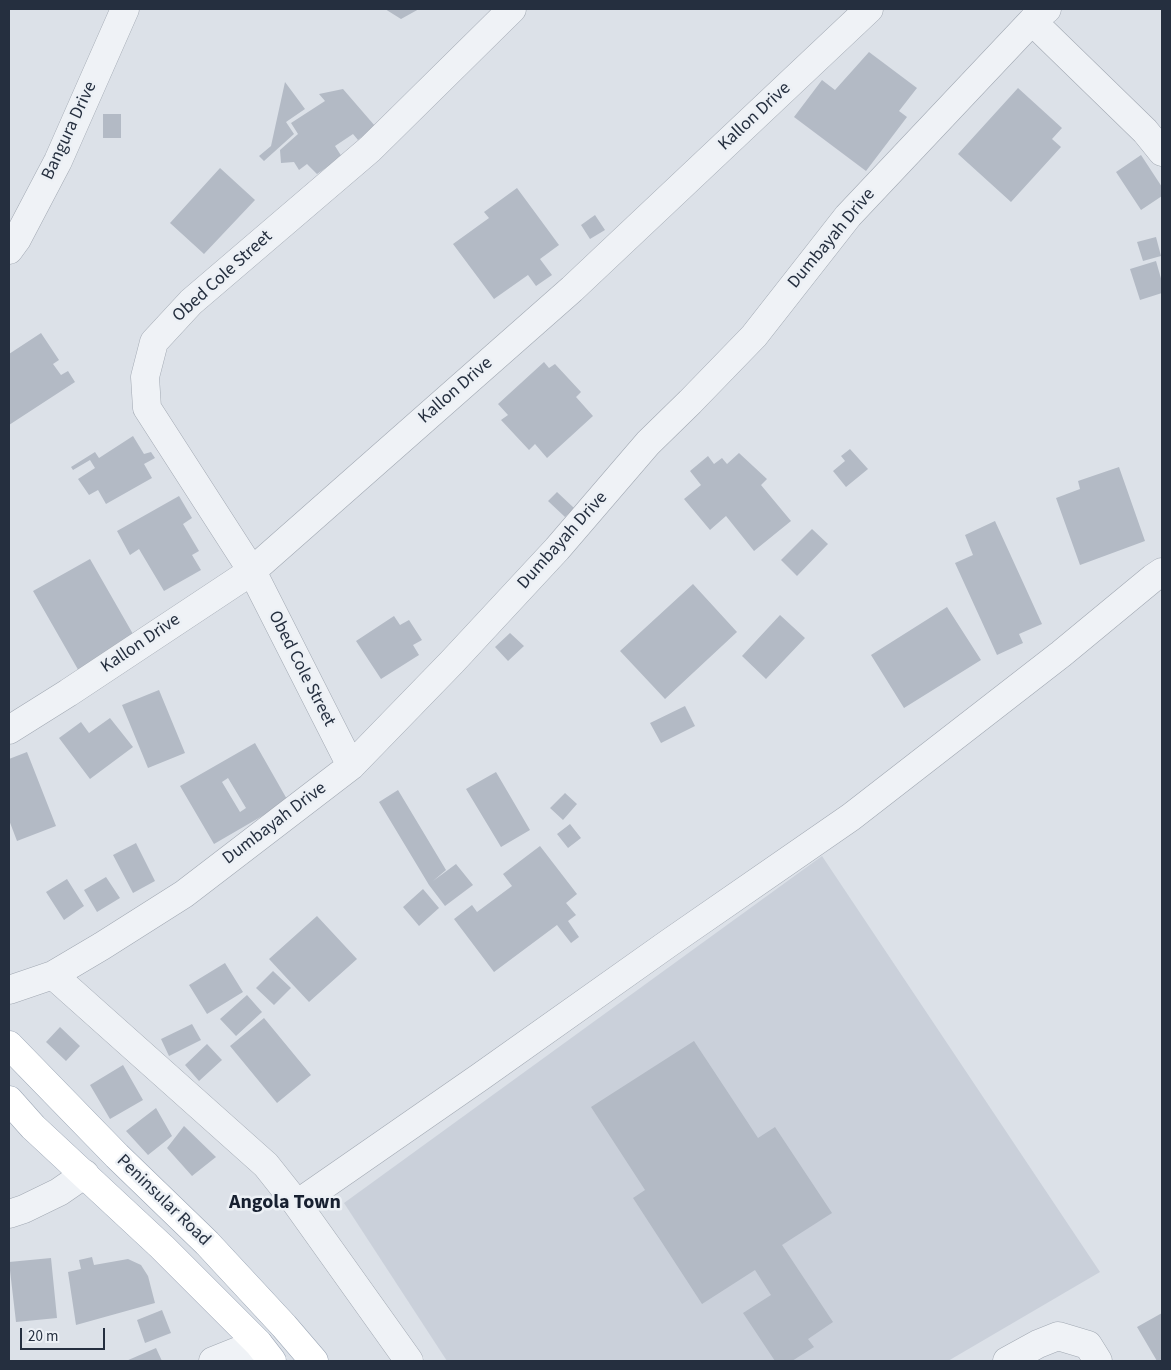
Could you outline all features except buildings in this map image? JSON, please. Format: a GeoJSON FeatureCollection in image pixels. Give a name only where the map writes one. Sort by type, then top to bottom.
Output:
{"type":"FeatureCollection","features":[{"type":"Feature","properties":{"kind":"main road","name":"Peninsular Road"},"geometry":{"type":"LineString","coordinates":[[9,1045],[110,1149],[207,1243],[314,1361]]}},
{"type":"Feature","properties":{"kind":"main road","name":"Peninsular Road"},"geometry":{"type":"LineString","coordinates":[[9,1100],[34,1127],[162,1247],[265,1352]]}},
{"type":"Feature","properties":{"kind":"street","name":"Bangura Drive"},"geometry":{"type":"LineString","coordinates":[[9,250],[58,161],[125,9]]}},
{"type":"Feature","properties":{"kind":"street","name":"Obed Cole Street"},"geometry":{"type":"LineString","coordinates":[[351,766],[252,571],[147,408],[145,377],[154,342],[191,302],[370,149],[512,9]]}},
{"type":"Feature","properties":{"kind":"street","name":"Kallon Drive"},"geometry":{"type":"LineString","coordinates":[[9,730],[252,571],[572,289],[869,9]]}},
{"type":"Feature","properties":{"kind":"street"},"geometry":{"type":"LineString","coordinates":[[1040,15],[1162,152]]}},
{"type":"Feature","properties":{"kind":"street","name":"Dumbayah Drive"},"geometry":{"type":"LineString","coordinates":[[10,987],[53,975],[184,894],[351,766],[452,662],[550,556],[648,443],[754,336],[848,216],[1040,15]]}},
{"type":"Feature","properties":{"kind":"street"},"geometry":{"type":"LineString","coordinates":[[297,1204],[668,943],[851,817],[1061,654],[1162,572]]}},
{"type":"Feature","properties":{"kind":"street"},"geometry":{"type":"LineString","coordinates":[[53,975],[266,1165],[297,1204],[409,1361]]}},
{"type":"Feature","properties":{"kind":"street"},"geometry":{"type":"LineString","coordinates":[[9,1214],[59,1192],[85,1174]]}},
{"type":"Feature","properties":{"kind":"street"},"geometry":{"type":"LineString","coordinates":[[1008,1361],[1038,1344],[1058,1336],[1088,1345],[1098,1361]]}},
{"type":"Feature","properties":{"kind":"street"},"geometry":{"type":"LineString","coordinates":[[212,1361],[265,1352]]}},
{"type":"Feature","properties":{"kind":"shaded area"},"geometry":{"type":"Polygon","coordinates":[[[822,856],[1100,1272],[948,1361],[447,1361],[344,1203],[822,856]]]}},
{"type":"Feature","properties":{"kind":"district","name":"Angola Town"},"geometry":{"type":"Point","coordinates":[285,1204]}}]}
